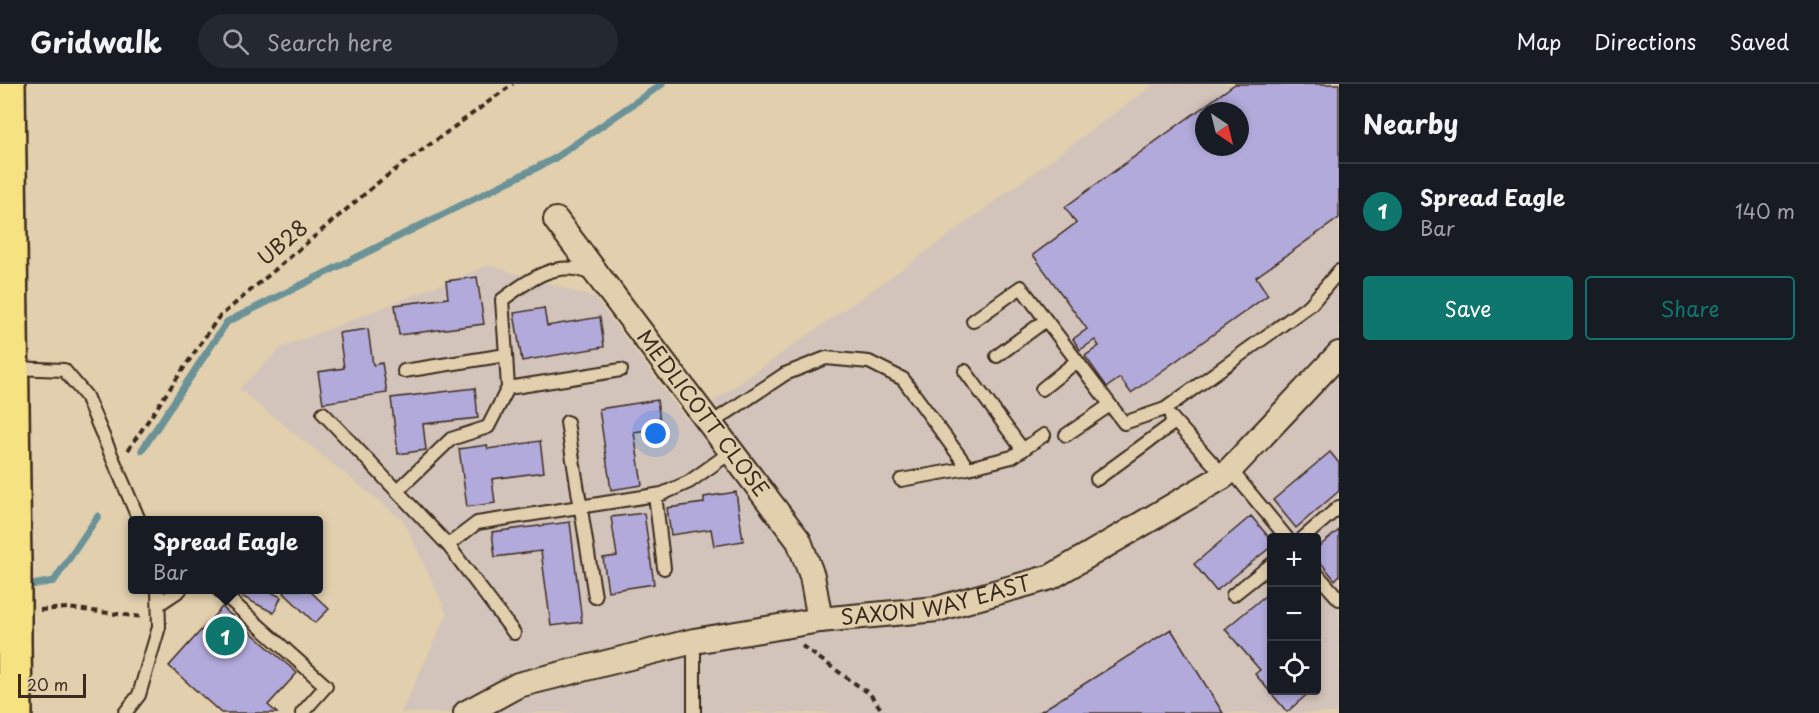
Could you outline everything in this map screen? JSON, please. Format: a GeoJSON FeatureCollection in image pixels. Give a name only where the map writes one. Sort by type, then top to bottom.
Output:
{"type":"FeatureCollection","features":[{"type":"Feature","properties":{"kind":"main road"},"geometry":{"type":"LineString","coordinates":[[8,84],[15,713]]}},
{"type":"Feature","properties":{"kind":"street","name":"MEDLICOTT CLOSE"},"geometry":{"type":"LineString","coordinates":[[556,220],[799,541],[812,576],[820,620]]}},
{"type":"Feature","properties":{"kind":"street","name":"SAXON WAY EAST"},"geometry":{"type":"LineString","coordinates":[[466,713],[518,685],[694,640],[820,620],[937,609],[1051,577],[1227,473],[1339,354]]}},
{"type":"Feature","properties":{"kind":"lane"},"geometry":{"type":"LineString","coordinates":[[397,491],[451,439],[488,427],[508,388],[502,300],[538,274],[579,269],[599,278]]}},
{"type":"Feature","properties":{"kind":"lane"},"geometry":{"type":"LineString","coordinates":[[973,321],[1021,287],[1124,423],[1165,409],[1311,304],[1339,271]]}},
{"type":"Feature","properties":{"kind":"lane"},"geometry":{"type":"LineString","coordinates":[[997,356],[1046,320]]}},
{"type":"Feature","properties":{"kind":"lane"},"geometry":{"type":"LineString","coordinates":[[404,371],[506,355]]}},
{"type":"Feature","properties":{"kind":"lane"},"geometry":{"type":"LineString","coordinates":[[710,424],[785,374],[826,358],[868,362],[903,379],[968,468]]}},
{"type":"Feature","properties":{"kind":"lane"},"geometry":{"type":"LineString","coordinates":[[1042,389],[1077,361]]}},
{"type":"Feature","properties":{"kind":"lane"},"geometry":{"type":"LineString","coordinates":[[11,368],[64,370],[86,396],[137,516]]}},
{"type":"Feature","properties":{"kind":"lane"},"geometry":{"type":"LineString","coordinates":[[508,388],[621,370]]}},
{"type":"Feature","properties":{"kind":"lane"},"geometry":{"type":"LineString","coordinates":[[965,371],[1023,450]]}},
{"type":"Feature","properties":{"kind":"lane"},"geometry":{"type":"LineString","coordinates":[[1066,435],[1110,405]]}},
{"type":"Feature","properties":{"kind":"lane"},"geometry":{"type":"LineString","coordinates":[[1165,409],[1283,533]]}},
{"type":"Feature","properties":{"kind":"lane"},"geometry":{"type":"LineString","coordinates":[[323,413],[448,544],[514,633]]}},
{"type":"Feature","properties":{"kind":"lane"},"geometry":{"type":"LineString","coordinates":[[567,422],[578,507],[595,597]]}},
{"type":"Feature","properties":{"kind":"lane"},"geometry":{"type":"LineString","coordinates":[[1097,479],[1175,422]]}},
{"type":"Feature","properties":{"kind":"lane"},"geometry":{"type":"LineString","coordinates":[[901,480],[968,468],[1012,457],[1044,435]]}},
{"type":"Feature","properties":{"kind":"lane"},"geometry":{"type":"LineString","coordinates":[[448,544],[477,523],[655,495],[689,482],[731,452]]}},
{"type":"Feature","properties":{"kind":"lane"},"geometry":{"type":"LineString","coordinates":[[655,495],[664,568]]}},
{"type":"Feature","properties":{"kind":"lane"},"geometry":{"type":"LineString","coordinates":[[1308,533],[1339,507]]}},
{"type":"Feature","properties":{"kind":"lane"},"geometry":{"type":"LineString","coordinates":[[1233,595],[1267,568]]}},
{"type":"Feature","properties":{"kind":"lane"},"geometry":{"type":"LineString","coordinates":[[1321,578],[1339,599]]}},
{"type":"Feature","properties":{"kind":"lane"},"geometry":{"type":"LineString","coordinates":[[125,713],[139,695],[159,627],[158,594]]}},
{"type":"Feature","properties":{"kind":"lane"},"geometry":{"type":"LineString","coordinates":[[159,604],[174,594]]}},
{"type":"Feature","properties":{"kind":"lane"},"geometry":{"type":"LineString","coordinates":[[223,594],[326,686],[302,713]]}},
{"type":"Feature","properties":{"kind":"lane"},"geometry":{"type":"LineString","coordinates":[[694,640],[694,713]]}},
{"type":"Feature","properties":{"kind":"path","name":"UB28"},"geometry":{"type":"LineString","coordinates":[[116,467],[218,318],[380,181],[513,84]]}},
{"type":"Feature","properties":{"kind":"path"},"geometry":{"type":"LineString","coordinates":[[33,611],[67,608],[159,618]]}},
{"type":"Feature","properties":{"kind":"path"},"geometry":{"type":"LineString","coordinates":[[793,625],[802,645],[870,694],[884,713]]}},
{"type":"Feature","properties":{"kind":"shaded area"},"geometry":{"type":"Polygon","coordinates":[[[1154,84],[1339,84],[1339,713],[401,713],[447,614],[404,521],[239,389],[281,348],[489,265],[595,298],[687,420],[919,257],[1154,84]]]}},
{"type":"Feature","properties":{"kind":"building"},"geometry":{"type":"Polygon","coordinates":[[[1235,84],[1339,84],[1339,218],[1256,277],[1268,295],[1131,393],[1120,378],[1107,387],[1085,356],[1099,346],[1095,340],[1080,350],[1073,339],[1087,329],[1033,255],[1076,223],[1065,207],[1195,113],[1195,156],[1249,156],[1249,102],[1210,102],[1235,84]]]}},
{"type":"Feature","properties":{"kind":"building"},"geometry":{"type":"Polygon","coordinates":[[[477,277],[484,324],[399,335],[395,305],[448,298],[446,281],[477,277]]]}},
{"type":"Feature","properties":{"kind":"building"},"geometry":{"type":"Polygon","coordinates":[[[544,308],[547,326],[600,317],[604,347],[522,361],[514,313],[544,308]]]}},
{"type":"Feature","properties":{"kind":"building"},"geometry":{"type":"Polygon","coordinates":[[[368,329],[373,365],[382,363],[387,393],[323,403],[318,372],[344,368],[339,333],[368,329]]]}},
{"type":"Feature","properties":{"kind":"building"},"geometry":{"type":"Polygon","coordinates":[[[475,388],[478,418],[423,424],[426,450],[398,454],[391,398],[475,388]]]}},
{"type":"Feature","properties":{"kind":"building"},"geometry":{"type":"Polygon","coordinates":[[[657,400],[661,428],[634,432],[642,485],[611,490],[599,409],[657,400]]]}},
{"type":"Feature","properties":{"kind":"building"},"geometry":{"type":"Polygon","coordinates":[[[540,441],[544,472],[492,479],[495,503],[467,507],[459,449],[487,445],[488,449],[540,441]]]}},
{"type":"Feature","properties":{"kind":"building"},"geometry":{"type":"Polygon","coordinates":[[[1330,452],[1339,463],[1339,491],[1296,528],[1273,500],[1330,452]]]}},
{"type":"Feature","properties":{"kind":"building"},"geometry":{"type":"Polygon","coordinates":[[[736,492],[743,541],[714,546],[711,529],[671,535],[667,508],[704,503],[704,497],[736,492]]]}},
{"type":"Feature","properties":{"kind":"building"},"geometry":{"type":"Polygon","coordinates":[[[644,513],[654,584],[608,591],[603,558],[617,556],[611,517],[644,513]]]}},
{"type":"Feature","properties":{"kind":"building"},"geometry":{"type":"Polygon","coordinates":[[[1251,516],[1267,535],[1267,550],[1216,591],[1194,564],[1251,516]]]}},
{"type":"Feature","properties":{"kind":"building"},"geometry":{"type":"Polygon","coordinates":[[[570,522],[582,622],[551,626],[541,551],[495,557],[492,532],[570,522]]]}},
{"type":"Feature","properties":{"kind":"building"},"geometry":{"type":"Polygon","coordinates":[[[1339,530],[1339,576],[1335,580],[1321,563],[1321,545],[1339,530]]]}},
{"type":"Feature","properties":{"kind":"building"},"geometry":{"type":"Polygon","coordinates":[[[237,594],[275,594],[281,597],[274,613],[237,594]]]}},
{"type":"Feature","properties":{"kind":"building"},"geometry":{"type":"Polygon","coordinates":[[[285,594],[313,594],[329,609],[315,623],[285,594]]]}},
{"type":"Feature","properties":{"kind":"building"},"geometry":{"type":"Polygon","coordinates":[[[1267,594],[1267,688],[1255,674],[1260,670],[1225,629],[1267,594]]]}},
{"type":"Feature","properties":{"kind":"building"},"geometry":{"type":"Polygon","coordinates":[[[222,607],[297,673],[268,705],[277,713],[221,713],[169,666],[222,607]]]}},
{"type":"Feature","properties":{"kind":"building"},"geometry":{"type":"Polygon","coordinates":[[[1171,629],[1223,713],[1038,713],[1171,629]]]}},
{"type":"Feature","properties":{"kind":"building"},"geometry":{"type":"Polygon","coordinates":[[[1273,695],[1306,695],[1287,712],[1273,695]]]}},
{"type":"Feature","properties":{"kind":"waterway"},"geometry":{"type":"LineString","coordinates":[[142,450],[227,322],[552,160],[662,84]]}},
{"type":"Feature","properties":{"kind":"waterway"},"geometry":{"type":"LineString","coordinates":[[21,587],[54,581],[98,516]]}},
{"type":"Feature","properties":{"kind":"place","name":"Spread Eagle"},"geometry":{"type":"Point","coordinates":[225,636]}}]}
